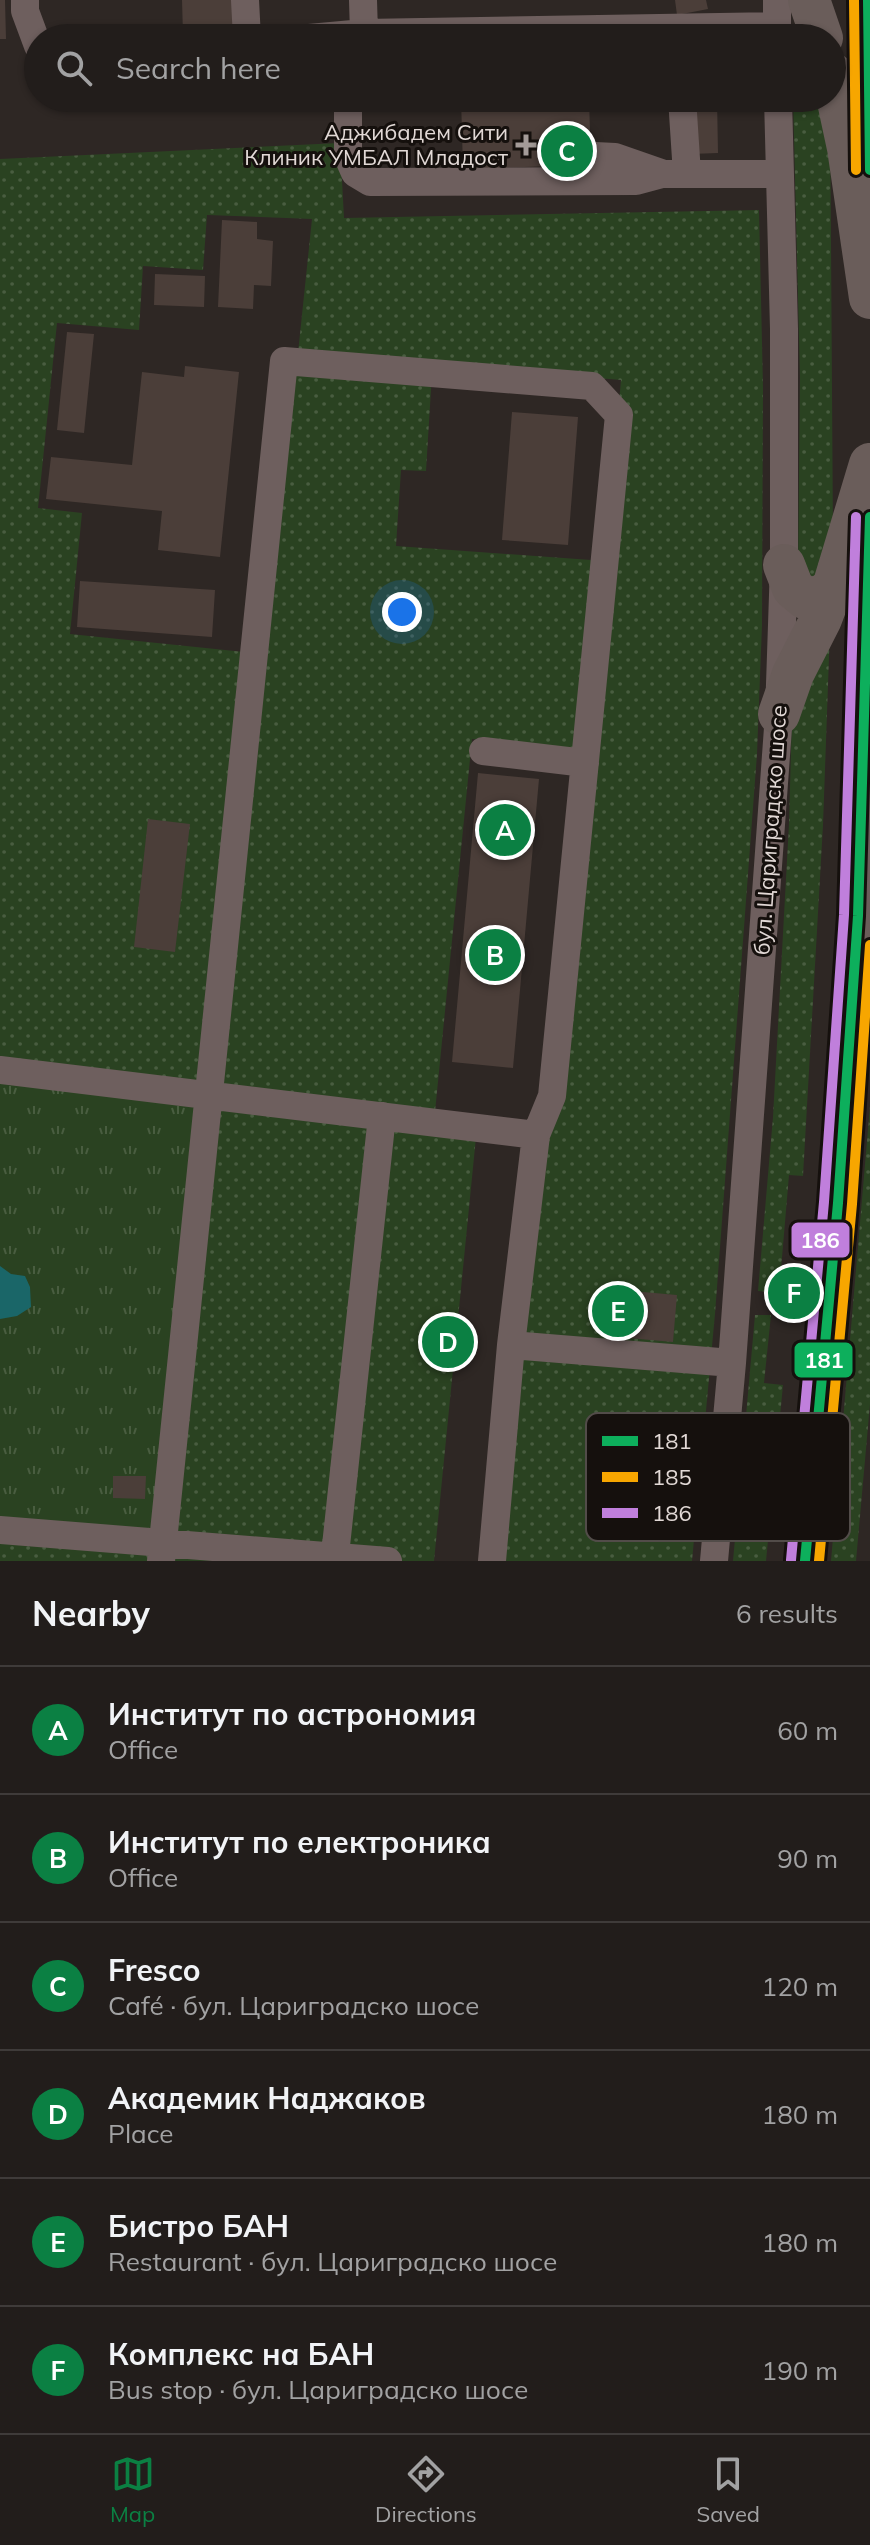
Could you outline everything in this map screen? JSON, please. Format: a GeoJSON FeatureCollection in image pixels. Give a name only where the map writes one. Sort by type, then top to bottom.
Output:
{"type":"FeatureCollection","features":[{"type":"Feature","properties":{"kind":"highway"},"geometry":{"type":"LineString","coordinates":[[809,0],[817,24]]}},
{"type":"Feature","properties":{"kind":"highway"},"geometry":{"type":"LineString","coordinates":[[868,0],[870,170]]}},
{"type":"Feature","properties":{"kind":"highway"},"geometry":{"type":"LineString","coordinates":[[840,112],[870,298]]}},
{"type":"Feature","properties":{"kind":"highway"},"geometry":{"type":"LineString","coordinates":[[779,714],[793,674],[821,619],[833,587],[870,464]]}},
{"type":"Feature","properties":{"kind":"highway"},"geometry":{"type":"LineString","coordinates":[[819,1413],[838,1203],[858,916],[870,517]]}},
{"type":"Feature","properties":{"kind":"highway"},"geometry":{"type":"LineString","coordinates":[[784,565],[793,588],[805,598],[822,596],[833,587]]}},
{"type":"Feature","properties":{"kind":"highway"},"geometry":{"type":"LineString","coordinates":[[805,1561],[807,1541]]}},
{"type":"Feature","properties":{"kind":"street"},"geometry":{"type":"LineString","coordinates":[[25,0],[30,24]]}},
{"type":"Feature","properties":{"kind":"street"},"geometry":{"type":"LineString","coordinates":[[245,0],[246,24]]}},
{"type":"Feature","properties":{"kind":"street"},"geometry":{"type":"LineString","coordinates":[[363,0],[364,24]]}},
{"type":"Feature","properties":{"kind":"street"},"geometry":{"type":"LineString","coordinates":[[581,24],[774,16]]}},
{"type":"Feature","properties":{"kind":"street"},"geometry":{"type":"LineString","coordinates":[[348,112],[348,157],[355,173],[370,182],[636,181],[675,174],[779,174]]}},
{"type":"Feature","properties":{"kind":"street"},"geometry":{"type":"LineString","coordinates":[[675,174],[681,112]]}},
{"type":"Feature","properties":{"kind":"street","name":"бул. Цариградско шосе"},"geometry":{"type":"LineString","coordinates":[[727,1413],[779,714],[784,565],[784,329],[778,112]]}},
{"type":"Feature","properties":{"kind":"street"},"geometry":{"type":"LineString","coordinates":[[595,156],[615,157],[675,174]]}},
{"type":"Feature","properties":{"kind":"street"},"geometry":{"type":"LineString","coordinates":[[162,1551],[284,361],[592,386],[619,415],[552,1096],[536,1135],[511,1345],[492,1561]]}},
{"type":"Feature","properties":{"kind":"street"},"geometry":{"type":"LineString","coordinates":[[483,751],[585,763]]}},
{"type":"Feature","properties":{"kind":"street"},"geometry":{"type":"LineString","coordinates":[[0,1070],[536,1135]]}},
{"type":"Feature","properties":{"kind":"street"},"geometry":{"type":"LineString","coordinates":[[335,1555],[382,1116]]}},
{"type":"Feature","properties":{"kind":"street"},"geometry":{"type":"LineString","coordinates":[[511,1345],[732,1363]]}},
{"type":"Feature","properties":{"kind":"street"},"geometry":{"type":"LineString","coordinates":[[0,1530],[162,1551],[335,1555],[388,1561]]}},
{"type":"Feature","properties":{"kind":"street","name":"бул. Цариградско шосе"},"geometry":{"type":"LineString","coordinates":[[714,1561],[716,1541]]}},
{"type":"Feature","properties":{"kind":"green space"},"geometry":{"type":"Polygon","coordinates":[[[793,112],[830,112],[833,537],[827,578],[798,575],[800,377],[793,112]]]}},
{"type":"Feature","properties":{"kind":"green space"},"geometry":{"type":"Polygon","coordinates":[[[340,143],[344,218],[759,210],[763,387],[762,625],[757,754],[706,1413],[586,1413],[586,1541],[694,1541],[692,1561],[493,1561],[586,751],[472,739],[434,1122],[477,1127],[434,1561],[0,1561],[0,159],[340,143]],[[207,215],[203,270],[143,266],[139,330],[57,323],[38,508],[82,513],[70,634],[254,653],[284,361],[432,373],[426,471],[401,470],[396,546],[605,561],[621,380],[298,353],[312,219],[207,215]]]}},
{"type":"Feature","properties":{"kind":"green space"},"geometry":{"type":"Polygon","coordinates":[[[830,629],[823,825],[803,1176],[789,1175],[779,1293],[758,1291],[773,1117],[792,714],[830,629]]]}},
{"type":"Feature","properties":{"kind":"green space"},"geometry":{"type":"Polygon","coordinates":[[[0,1070],[209,1095],[163,1541],[0,1530],[0,1070]]]}},
{"type":"Feature","properties":{"kind":"green space"},"geometry":{"type":"Polygon","coordinates":[[[870,1106],[870,1404],[856,1561],[831,1561],[833,1541],[850,1541],[850,1413],[844,1413],[870,1106]]]}},
{"type":"Feature","properties":{"kind":"green space"},"geometry":{"type":"Polygon","coordinates":[[[755,1315],[771,1315],[764,1383],[783,1385],[780,1413],[746,1413],[755,1315]]]}},
{"type":"Feature","properties":{"kind":"green space"},"geometry":{"type":"Polygon","coordinates":[[[735,1541],[768,1541],[766,1561],[733,1561],[735,1541]]]}},
{"type":"Feature","properties":{"kind":"water"},"geometry":{"type":"Polygon","coordinates":[[[0,1266],[11,1274],[25,1276],[30,1287],[31,1307],[17,1316],[0,1319],[0,1266]]]}},
{"type":"Feature","properties":{"kind":"building"},"geometry":{"type":"Polygon","coordinates":[[[0,0],[5,0],[6,39],[0,39],[0,0]]]}},
{"type":"Feature","properties":{"kind":"building"},"geometry":{"type":"Polygon","coordinates":[[[182,0],[236,0],[237,24],[183,24],[182,0]]]}},
{"type":"Feature","properties":{"kind":"building"},"geometry":{"type":"Polygon","coordinates":[[[675,0],[706,0],[708,9],[677,15],[675,0]]]}},
{"type":"Feature","properties":{"kind":"building","name":"Аджибадем Сити Клиник УМБАЛ Младост"},"geometry":{"type":"Polygon","coordinates":[[[461,112],[589,112],[591,165],[463,169],[461,112]]]}},
{"type":"Feature","properties":{"kind":"building"},"geometry":{"type":"Polygon","coordinates":[[[690,112],[717,112],[718,153],[691,154],[690,112]]]}},
{"type":"Feature","properties":{"kind":"building"},"geometry":{"type":"Polygon","coordinates":[[[222,220],[257,222],[257,239],[273,241],[271,286],[254,285],[253,309],[218,307],[222,220]]]}},
{"type":"Feature","properties":{"kind":"building"},"geometry":{"type":"Polygon","coordinates":[[[155,274],[205,276],[204,307],[154,305],[155,274]]]}},
{"type":"Feature","properties":{"kind":"building"},"geometry":{"type":"Polygon","coordinates":[[[67,332],[94,334],[84,433],[57,430],[67,332]]]}},
{"type":"Feature","properties":{"kind":"building"},"geometry":{"type":"Polygon","coordinates":[[[185,366],[239,372],[220,557],[158,550],[162,511],[46,499],[51,457],[132,465],[142,372],[184,377],[185,366]]]}},
{"type":"Feature","properties":{"kind":"building"},"geometry":{"type":"Polygon","coordinates":[[[512,412],[578,417],[568,545],[502,540],[512,412]]]}},
{"type":"Feature","properties":{"kind":"building"},"geometry":{"type":"Polygon","coordinates":[[[80,581],[215,590],[212,637],[77,627],[80,581]]]}},
{"type":"Feature","properties":{"kind":"building"},"geometry":{"type":"Polygon","coordinates":[[[478,773],[539,779],[513,1068],[452,1062],[478,773]]]}},
{"type":"Feature","properties":{"kind":"building"},"geometry":{"type":"Polygon","coordinates":[[[148,819],[190,824],[175,952],[134,947],[148,819]]]}},
{"type":"Feature","properties":{"kind":"building"},"geometry":{"type":"Polygon","coordinates":[[[609,1289],[677,1295],[673,1342],[605,1336],[609,1289]]]}},
{"type":"Feature","properties":{"kind":"building"},"geometry":{"type":"Polygon","coordinates":[[[113,1476],[146,1476],[145,1499],[113,1498],[113,1476]]]}},
{"type":"Feature","properties":{"kind":"transit line","name":"185"},"geometry":{"type":"LineString","coordinates":[[854,0],[856,170]]}},
{"type":"Feature","properties":{"kind":"transit line","name":"181"},"geometry":{"type":"LineString","coordinates":[[868,0],[870,170]]}},
{"type":"Feature","properties":{"kind":"transit line","name":"186"},"geometry":{"type":"LineString","coordinates":[[805,1413],[824,1202],[844,915],[856,517]]}},
{"type":"Feature","properties":{"kind":"transit line","name":"181"},"geometry":{"type":"LineString","coordinates":[[819,1413],[838,1203],[858,916],[870,517]]}},
{"type":"Feature","properties":{"kind":"transit line","name":"185"},"geometry":{"type":"LineString","coordinates":[[833,1413],[852,1204],[870,945]]}},
{"type":"Feature","properties":{"kind":"transit line","name":"186"},"geometry":{"type":"LineString","coordinates":[[791,1560],[793,1541]]}},
{"type":"Feature","properties":{"kind":"transit line","name":"181"},"geometry":{"type":"LineString","coordinates":[[805,1561],[807,1541]]}},
{"type":"Feature","properties":{"kind":"transit line","name":"185"},"geometry":{"type":"LineString","coordinates":[[819,1561],[821,1541]]}},
{"type":"Feature","properties":{"kind":"place","name":"Аджибадем Сити Клиник УМБАЛ Младост"},"geometry":{"type":"Point","coordinates":[526,145]}},
{"type":"Feature","properties":{"kind":"place","name":"Fresco"},"geometry":{"type":"Point","coordinates":[567,151]}},
{"type":"Feature","properties":{"kind":"place","name":"Институт по астрономия"},"geometry":{"type":"Point","coordinates":[505,830]}},
{"type":"Feature","properties":{"kind":"place","name":"Институт по електроника"},"geometry":{"type":"Point","coordinates":[495,955]}},
{"type":"Feature","properties":{"kind":"place","name":"Комплекс на БАН"},"geometry":{"type":"Point","coordinates":[794,1293]}},
{"type":"Feature","properties":{"kind":"place","name":"Бистро БАН"},"geometry":{"type":"Point","coordinates":[618,1311]}},
{"type":"Feature","properties":{"kind":"place","name":"Академик Наджаков"},"geometry":{"type":"Point","coordinates":[448,1342]}}]}
